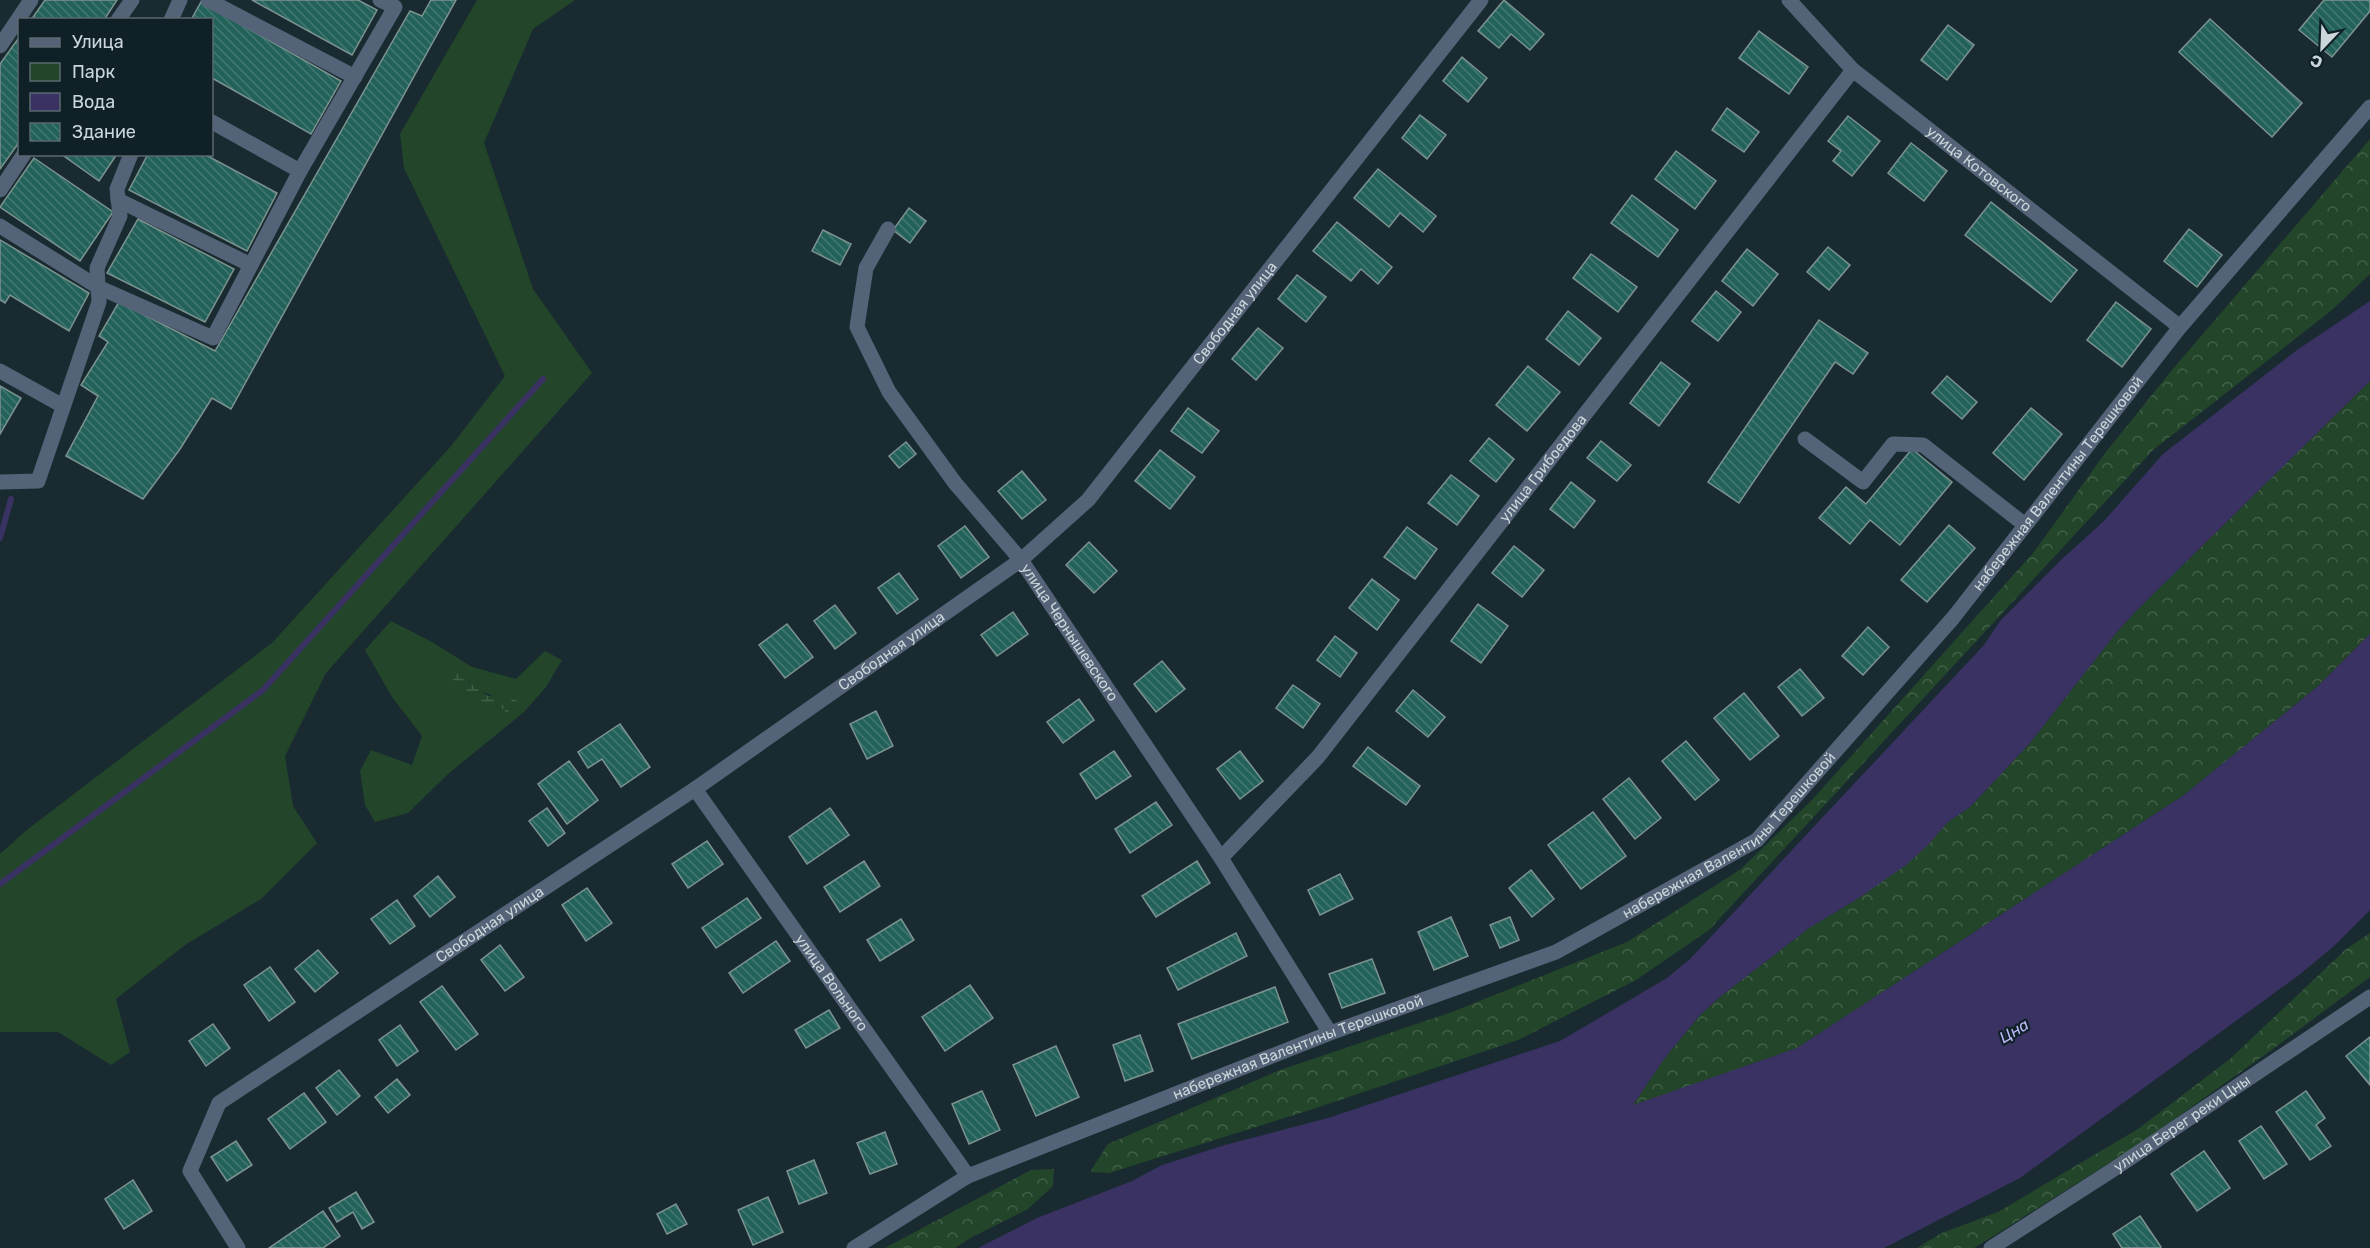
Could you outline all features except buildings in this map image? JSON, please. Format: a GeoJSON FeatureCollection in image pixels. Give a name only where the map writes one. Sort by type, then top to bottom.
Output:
{"type":"FeatureCollection","features":[{"type":"Feature","properties":{"kind":"street"},"geometry":{"type":"LineString","coordinates":[[18,18],[31,0]]}},
{"type":"Feature","properties":{"kind":"street"},"geometry":{"type":"LineString","coordinates":[[119,18],[132,0]]}},
{"type":"Feature","properties":{"kind":"street"},"geometry":{"type":"LineString","coordinates":[[172,18],[180,0]]}},
{"type":"Feature","properties":{"kind":"street"},"geometry":{"type":"LineString","coordinates":[[208,0],[355,77]]}},
{"type":"Feature","properties":{"kind":"street"},"geometry":{"type":"LineString","coordinates":[[0,226],[98,287],[213,338],[300,171],[395,7],[380,0]]}},
{"type":"Feature","properties":{"kind":"street","name":"Свободная улица"},"geometry":{"type":"LineString","coordinates":[[238,1248],[189,1171],[219,1103],[695,789],[1021,560],[1088,500],[1481,0]]}},
{"type":"Feature","properties":{"kind":"street","name":"улица Котовского"},"geometry":{"type":"LineString","coordinates":[[1789,0],[1853,70],[2180,327]]}},
{"type":"Feature","properties":{"kind":"street"},"geometry":{"type":"LineString","coordinates":[[1,42],[18,18]]}},
{"type":"Feature","properties":{"kind":"street","name":"улица Грибоедова"},"geometry":{"type":"LineString","coordinates":[[1221,858],[1318,757],[1853,70]]}},
{"type":"Feature","properties":{"kind":"street","name":"набережная Валентины Терешковой"},"geometry":{"type":"LineString","coordinates":[[854,1248],[968,1176],[1330,1033],[1556,952],[1757,840],[1953,618],[2180,327],[2370,107]]}},
{"type":"Feature","properties":{"kind":"street"},"geometry":{"type":"LineString","coordinates":[[213,123],[300,171]]}},
{"type":"Feature","properties":{"kind":"street"},"geometry":{"type":"LineString","coordinates":[[0,190],[23,156]]}},
{"type":"Feature","properties":{"kind":"street"},"geometry":{"type":"LineString","coordinates":[[0,482],[38,481],[99,302],[97,268],[120,216],[117,189],[130,156]]}},
{"type":"Feature","properties":{"kind":"street"},"geometry":{"type":"LineString","coordinates":[[118,200],[251,265]]}},
{"type":"Feature","properties":{"kind":"street","name":"улица Чернышевского"},"geometry":{"type":"LineString","coordinates":[[888,229],[866,268],[857,327],[889,392],[955,483],[1021,560],[1221,858],[1330,1033]]}},
{"type":"Feature","properties":{"kind":"street"},"geometry":{"type":"LineString","coordinates":[[0,371],[63,406]]}},
{"type":"Feature","properties":{"kind":"street"},"geometry":{"type":"LineString","coordinates":[[1805,439],[1863,482],[1893,444],[1923,445],[2025,525]]}},
{"type":"Feature","properties":{"kind":"street","name":"улица Вольного"},"geometry":{"type":"LineString","coordinates":[[695,789],[968,1176]]}},
{"type":"Feature","properties":{"kind":"street","name":"улица Берег реки Цны"},"geometry":{"type":"LineString","coordinates":[[1991,1248],[2111,1172],[2370,997]]}},
{"type":"Feature","properties":{"kind":"green space"},"geometry":{"type":"Polygon","coordinates":[[[477,0],[575,0],[533,29],[484,143],[533,289],[592,373],[326,673],[285,756],[293,806],[317,843],[261,899],[185,945],[116,999],[130,1052],[111,1065],[58,1032],[0,1032],[0,854],[28,829],[272,643],[452,445],[505,376],[404,168],[400,134],[477,0]]]}},
{"type":"Feature","properties":{"kind":"green space"},"geometry":{"type":"Polygon","coordinates":[[[2370,139],[2370,274],[2332,310],[2153,450],[1709,930],[1636,980],[1518,1040],[1310,1110],[1109,1173],[1090,1172],[1108,1144],[1280,1070],[1452,1012],[1627,942],[1741,869],[1812,800],[2034,552],[2106,452],[2172,370],[2370,139]]]}},
{"type":"Feature","properties":{"kind":"green space"},"geometry":{"type":"Polygon","coordinates":[[[2370,381],[2370,634],[2317,687],[2184,795],[1797,1048],[1632,1106],[1664,1059],[1700,1015],[1721,996],[1809,928],[1859,898],[1927,845],[1948,822],[1970,807],[2030,743],[2116,633],[2136,611],[2370,381]]]}},
{"type":"Feature","properties":{"kind":"green space"},"geometry":{"type":"Polygon","coordinates":[[[391,621],[432,642],[472,667],[516,679],[545,651],[562,660],[546,687],[524,712],[448,774],[408,813],[375,822],[365,805],[360,771],[371,750],[412,765],[422,736],[392,697],[365,650],[391,621]],[[454,666],[489,714],[495,707],[503,709],[520,702],[483,692],[454,666]]]}},
{"type":"Feature","properties":{"kind":"green space"},"geometry":{"type":"Polygon","coordinates":[[[454,665],[469,682],[488,696],[502,694],[520,702],[510,716],[503,709],[495,707],[489,715],[478,710],[448,673],[454,665]]]}},
{"type":"Feature","properties":{"kind":"green space"},"geometry":{"type":"Polygon","coordinates":[[[2370,933],[2370,977],[2145,1140],[1974,1248],[1917,1248],[1942,1233],[1998,1212],[2138,1129],[2230,1059],[2345,950],[2370,933]]]}},
{"type":"Feature","properties":{"kind":"green space"},"geometry":{"type":"Polygon","coordinates":[[[1054,1169],[1053,1186],[1028,1209],[955,1248],[885,1248],[1031,1170],[1054,1169]]]}},
{"type":"Feature","properties":{"kind":"water","name":"Цна"},"geometry":{"type":"Polygon","coordinates":[[[2370,301],[2370,381],[2136,611],[2116,633],[2030,743],[1970,807],[1948,822],[1906,865],[1859,898],[1809,928],[1721,996],[1700,1015],[1664,1059],[1633,1105],[1797,1048],[2184,795],[2317,687],[2370,634],[2370,910],[2334,946],[2299,975],[2020,1178],[1884,1248],[978,1248],[1037,1218],[1132,1181],[1162,1165],[1225,1145],[1328,1118],[1560,1041],[1667,978],[1690,959],[1984,645],[2000,621],[2104,521],[2163,454],[2297,350],[2370,301]]]}},
{"type":"Feature","properties":{"kind":"waterway"},"geometry":{"type":"LineString","coordinates":[[0,884],[263,690],[543,379]]}},
{"type":"Feature","properties":{"kind":"waterway"},"geometry":{"type":"LineString","coordinates":[[0,538],[11,499]]}}]}
